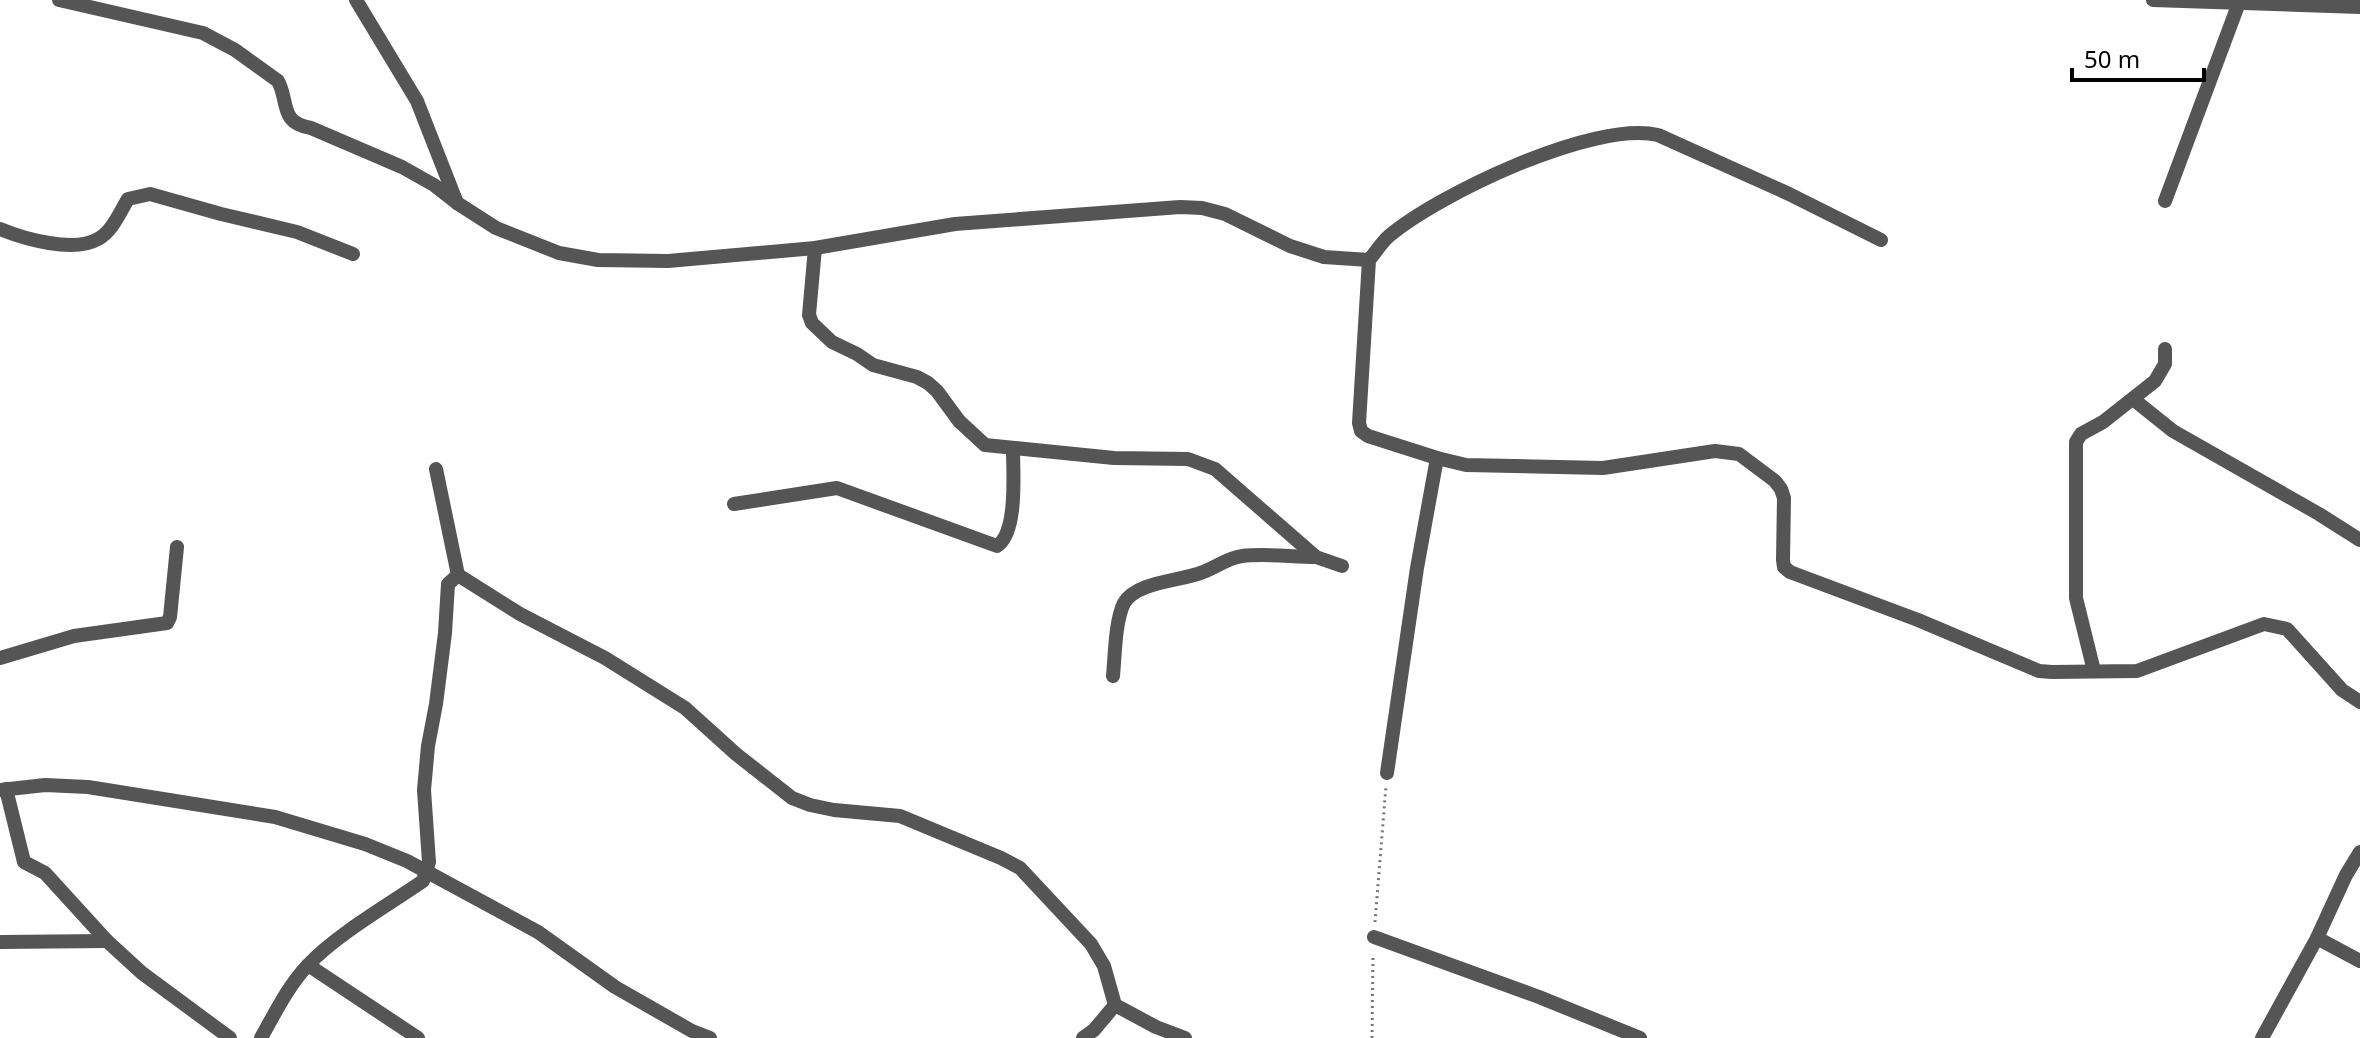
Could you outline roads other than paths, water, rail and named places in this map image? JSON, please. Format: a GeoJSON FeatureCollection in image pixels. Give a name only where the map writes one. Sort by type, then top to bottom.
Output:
{"type":"FeatureCollection","features":[{"type":"Feature","properties":{"kind":"street"},"geometry":{"type":"LineString","coordinates":[[59,0],[203,33],[235,50],[278,81],[286,110],[301,126],[402,167],[496,228],[559,253],[598,260],[668,261],[815,248],[955,224],[1180,207],[1225,214],[1290,246],[1324,257],[1369,260]]}},
{"type":"Feature","properties":{"kind":"street"},"geometry":{"type":"LineString","coordinates":[[356,0],[417,101],[457,203]]}},
{"type":"Feature","properties":{"kind":"street"},"geometry":{"type":"LineString","coordinates":[[2153,0],[2360,7]]}},
{"type":"Feature","properties":{"kind":"street"},"geometry":{"type":"LineString","coordinates":[[2165,201],[2240,2]]}},
{"type":"Feature","properties":{"kind":"street"},"geometry":{"type":"LineString","coordinates":[[1881,240],[1789,194],[1658,135],[1643,132],[1573,144],[1517,165],[1411,220],[1387,238],[1369,260],[1361,431],[1368,436],[1466,465],[1603,468],[1693,453],[1715,451],[1739,454],[1781,489],[1784,498],[1783,560],[1784,567],[1790,572],[1918,620],[2039,671],[2137,671],[2264,624],[2275,625],[2287,629],[2342,690],[2360,702]]}},
{"type":"Feature","properties":{"kind":"street"},"geometry":{"type":"LineString","coordinates":[[0,229],[36,241],[76,245],[96,241],[110,228],[128,199],[150,194],[297,232],[353,254]]}},
{"type":"Feature","properties":{"kind":"street"},"geometry":{"type":"LineString","coordinates":[[815,248],[809,315],[817,329],[832,342],[873,365],[928,383],[982,443],[1013,449],[1114,458],[1170,458],[1202,463],[1215,469],[1316,557]]}},
{"type":"Feature","properties":{"kind":"street"},"geometry":{"type":"LineString","coordinates":[[2094,671],[2076,598],[2076,442],[2081,434],[2146,390],[2161,373],[2165,364],[2165,349]]}},
{"type":"Feature","properties":{"kind":"street"},"geometry":{"type":"LineString","coordinates":[[2133,399],[2173,431],[2360,540]]}},
{"type":"Feature","properties":{"kind":"street"},"geometry":{"type":"LineString","coordinates":[[734,504],[837,488],[997,546],[1005,538],[1011,518],[1013,449]]}},
{"type":"Feature","properties":{"kind":"street"},"geometry":{"type":"LineString","coordinates":[[1387,773],[1417,568],[1437,458]]}},
{"type":"Feature","properties":{"kind":"street"},"geometry":{"type":"LineString","coordinates":[[436,469],[458,575],[520,614],[605,658],[685,708],[792,798],[834,810],[900,816],[1020,868],[1091,944],[1104,966],[1115,1005],[1156,1027],[1185,1038]]}},
{"type":"Feature","properties":{"kind":"street"},"geometry":{"type":"LineString","coordinates":[[0,658],[74,636],[167,623],[177,547]]}},
{"type":"Feature","properties":{"kind":"street"},"geometry":{"type":"LineString","coordinates":[[1113,676],[1118,625],[1125,602],[1143,588],[1202,573],[1239,556],[1316,557],[1342,566]]}},
{"type":"Feature","properties":{"kind":"street"},"geometry":{"type":"LineString","coordinates":[[261,1038],[285,996],[308,965],[335,942],[423,881],[427,873],[424,790],[428,746],[438,690],[448,584],[458,575]]}},
{"type":"Feature","properties":{"kind":"street"},"geometry":{"type":"LineString","coordinates":[[230,1038],[142,973],[107,941],[45,873],[24,862],[3,790],[45,785],[88,787],[275,817],[365,844],[407,861],[538,932],[615,987],[710,1038]]}},
{"type":"Feature","properties":{"kind":"street"},"geometry":{"type":"LineString","coordinates":[[2262,1038],[2360,852]]}},
{"type":"Feature","properties":{"kind":"street"},"geometry":{"type":"LineString","coordinates":[[1374,937],[1539,997],[1640,1038]]}},
{"type":"Feature","properties":{"kind":"street"},"geometry":{"type":"LineString","coordinates":[[2317,938],[2360,961]]}},
{"type":"Feature","properties":{"kind":"street"},"geometry":{"type":"LineString","coordinates":[[0,942],[107,941]]}},
{"type":"Feature","properties":{"kind":"street"},"geometry":{"type":"LineString","coordinates":[[308,965],[418,1038]]}},
{"type":"Feature","properties":{"kind":"street"},"geometry":{"type":"LineString","coordinates":[[1083,1038],[1115,1005]]}}]}
